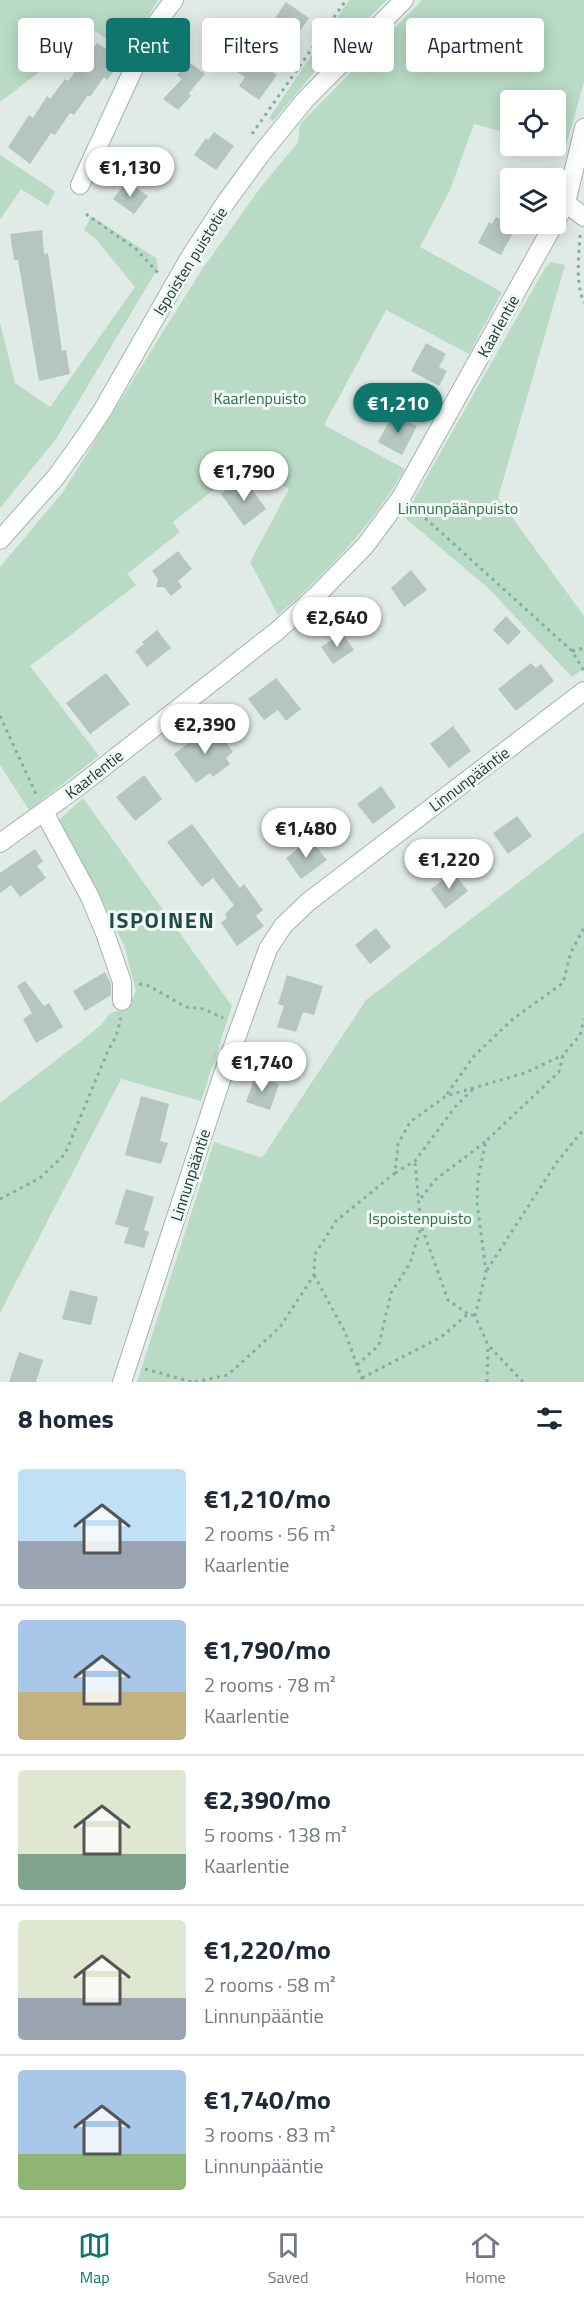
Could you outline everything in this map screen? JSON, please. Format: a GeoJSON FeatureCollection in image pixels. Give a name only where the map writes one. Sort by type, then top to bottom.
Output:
{"type":"FeatureCollection","features":[{"type":"Feature","properties":{"kind":"street"},"geometry":{"type":"LineString","coordinates":[[80,185],[152,29],[174,0]]}},
{"type":"Feature","properties":{"kind":"street","name":"Ispoisten puistotie"},"geometry":{"type":"LineString","coordinates":[[0,540],[56,477],[90,429],[195,249],[261,154],[305,100],[404,0]]}},
{"type":"Feature","properties":{"kind":"street","name":"Kaarlentie"},"geometry":{"type":"LineString","coordinates":[[566,202],[584,128]]}},
{"type":"Feature","properties":{"kind":"street"},"geometry":{"type":"LineString","coordinates":[[566,202],[582,226]]}},
{"type":"Feature","properties":{"kind":"street","name":"Kaarlentie"},"geometry":{"type":"LineString","coordinates":[[0,843],[44,812],[277,631],[315,597],[365,546],[402,496],[549,234]]}},
{"type":"Feature","properties":{"kind":"street","name":"Linnunpääntie"},"geometry":{"type":"LineString","coordinates":[[124,1377],[240,1024],[268,949],[283,926],[295,913],[584,691]]}},
{"type":"Feature","properties":{"kind":"street"},"geometry":{"type":"LineString","coordinates":[[44,812],[90,897],[122,982],[122,1001]]}},
{"type":"Feature","properties":{"kind":"path"},"geometry":{"type":"LineString","coordinates":[[86,214],[136,249],[159,274]]}},
{"type":"Feature","properties":{"kind":"path"},"geometry":{"type":"LineString","coordinates":[[582,226],[578,279],[579,292],[584,303]]}},
{"type":"Feature","properties":{"kind":"path"},"geometry":{"type":"LineString","coordinates":[[402,496],[572,651],[584,671]]}},
{"type":"Feature","properties":{"kind":"path"},"geometry":{"type":"LineString","coordinates":[[572,651],[584,648]]}},
{"type":"Feature","properties":{"kind":"path"},"geometry":{"type":"LineString","coordinates":[[0,716],[44,812]]}},
{"type":"Feature","properties":{"kind":"path"},"geometry":{"type":"LineString","coordinates":[[446,1096],[474,1056],[514,1018],[563,983],[571,952],[584,928]]}},
{"type":"Feature","properties":{"kind":"path"},"geometry":{"type":"LineString","coordinates":[[122,982],[149,986],[186,1007],[204,1009],[240,1024]]}},
{"type":"Feature","properties":{"kind":"path"},"geometry":{"type":"LineString","coordinates":[[0,1199],[40,1178],[65,1154],[116,1036],[122,1001]]}},
{"type":"Feature","properties":{"kind":"path"},"geometry":{"type":"LineString","coordinates":[[395,1173],[398,1144],[410,1122],[446,1096],[525,1073],[563,1055],[580,1035],[584,1019]]}},
{"type":"Feature","properties":{"kind":"path"},"geometry":{"type":"LineString","coordinates":[[420,1199],[435,1180],[486,1141],[559,1072],[563,1055]]}},
{"type":"Feature","properties":{"kind":"path"},"geometry":{"type":"LineString","coordinates":[[124,1377],[147,1369],[194,1382],[228,1375],[280,1327],[314,1275],[315,1254],[336,1221],[395,1173],[415,1161],[455,1107],[476,1086]]}},
{"type":"Feature","properties":{"kind":"path"},"geometry":{"type":"LineString","coordinates":[[523,1382],[488,1345],[475,1316],[486,1272],[557,1162],[584,1129]]}},
{"type":"Feature","properties":{"kind":"path"},"geometry":{"type":"LineString","coordinates":[[486,1141],[478,1178],[477,1202],[486,1272]]}},
{"type":"Feature","properties":{"kind":"path"},"geometry":{"type":"LineString","coordinates":[[415,1161],[421,1227],[448,1300],[468,1314],[475,1316]]}},
{"type":"Feature","properties":{"kind":"path"},"geometry":{"type":"LineString","coordinates":[[357,1365],[378,1345],[391,1293],[410,1263],[421,1227]]}},
{"type":"Feature","properties":{"kind":"path"},"geometry":{"type":"LineString","coordinates":[[314,1275],[345,1332],[363,1380],[441,1337],[468,1314]]}},
{"type":"Feature","properties":{"kind":"path"},"geometry":{"type":"LineString","coordinates":[[487,1382],[488,1345]]}},
{"type":"Feature","properties":{"kind":"green space"},"geometry":{"type":"Polygon","coordinates":[[[0,0],[158,0],[147,18],[106,18],[106,38],[94,30],[94,18],[18,18],[18,72],[39,72],[0,102],[0,0]]]}},
{"type":"Feature","properties":{"kind":"green space"},"geometry":{"type":"Polygon","coordinates":[[[349,0],[387,0],[368,18],[337,18],[349,0]]]}},
{"type":"Feature","properties":{"kind":"green space","name":"Kaarlenpuisto"},"geometry":{"type":"Polygon","coordinates":[[[422,0],[584,0],[584,82],[566,146],[566,90],[500,90],[500,131],[474,124],[450,190],[420,247],[502,292],[469,354],[386,310],[324,425],[405,469],[378,510],[348,547],[278,615],[250,562],[289,489],[245,465],[173,522],[180,532],[127,574],[136,585],[30,666],[99,756],[29,810],[0,765],[0,567],[63,492],[201,271],[258,191],[298,142],[300,124],[351,72],[394,72],[394,28],[422,0]]]}},
{"type":"Feature","properties":{"kind":"green space"},"geometry":{"type":"Polygon","coordinates":[[[312,55],[312,72],[314,72],[273,121],[269,118],[312,55]]]}},
{"type":"Feature","properties":{"kind":"green space"},"geometry":{"type":"Polygon","coordinates":[[[0,155],[55,191],[48,206],[21,189],[0,220],[0,155]]]}},
{"type":"Feature","properties":{"kind":"green space"},"geometry":{"type":"Polygon","coordinates":[[[91,216],[156,258],[158,268],[56,439],[0,508],[0,323],[15,383],[50,407],[135,287],[95,238],[84,230],[91,216]]]}},
{"type":"Feature","properties":{"kind":"green space","name":"Linnunpäänpuisto"},"geometry":{"type":"Polygon","coordinates":[[[551,262],[565,265],[498,498],[584,616],[584,668],[572,677],[488,588],[404,517],[545,268],[551,262]]]}},
{"type":"Feature","properties":{"kind":"green space"},"geometry":{"type":"Polygon","coordinates":[[[83,798],[232,1006],[201,1101],[121,1079],[0,1313],[0,1103],[89,1035],[102,1024],[109,1014],[128,1007],[136,991],[124,945],[98,892],[58,821],[83,798]]]}},
{"type":"Feature","properties":{"kind":"green space","name":"Ispoistenpuisto"},"geometry":{"type":"Polygon","coordinates":[[[584,832],[584,1382],[137,1382],[214,1142],[262,1158],[366,1000],[584,832]]]}},
{"type":"Feature","properties":{"kind":"building"},"geometry":{"type":"Polygon","coordinates":[[[286,2],[309,18],[300,31],[300,18],[275,18],[286,2]]]}},
{"type":"Feature","properties":{"kind":"building"},"geometry":{"type":"Polygon","coordinates":[[[97,43],[106,49],[106,72],[113,72],[107,80],[104,77],[74,115],[70,113],[55,135],[51,133],[30,164],[8,147],[29,115],[33,118],[47,96],[50,99],[65,79],[68,81],[75,72],[94,72],[94,47],[97,43]]]}},
{"type":"Feature","properties":{"kind":"building"},"geometry":{"type":"Polygon","coordinates":[[[190,63],[205,74],[189,93],[191,96],[178,110],[163,99],[182,79],[177,75],[180,72],[190,72],[190,63]]]}},
{"type":"Feature","properties":{"kind":"building"},"geometry":{"type":"Polygon","coordinates":[[[237,72],[272,72],[277,75],[259,100],[239,86],[245,77],[237,72]]]}},
{"type":"Feature","properties":{"kind":"building"},"geometry":{"type":"Polygon","coordinates":[[[214,132],[234,146],[216,170],[194,155],[206,138],[208,140],[214,132]]]}},
{"type":"Feature","properties":{"kind":"building"},"geometry":{"type":"Polygon","coordinates":[[[127,181],[148,196],[134,214],[113,199],[127,181]]]}},
{"type":"Feature","properties":{"kind":"building"},"geometry":{"type":"Polygon","coordinates":[[[496,217],[500,219],[500,234],[512,234],[501,255],[478,243],[489,222],[492,224],[496,217]]]}},
{"type":"Feature","properties":{"kind":"building"},"geometry":{"type":"Polygon","coordinates":[[[42,230],[44,254],[48,253],[62,351],[66,350],[70,374],[39,381],[18,260],[14,260],[10,234],[42,230]]]}},
{"type":"Feature","properties":{"kind":"building"},"geometry":{"type":"Polygon","coordinates":[[[426,343],[446,354],[439,367],[447,371],[439,386],[411,371],[426,343]]]}},
{"type":"Feature","properties":{"kind":"building"},"geometry":{"type":"Polygon","coordinates":[[[393,414],[417,426],[402,455],[378,442],[393,414]]]}},
{"type":"Feature","properties":{"kind":"building"},"geometry":{"type":"Polygon","coordinates":[[[244,478],[266,509],[244,526],[221,494],[244,478]]]}},
{"type":"Feature","properties":{"kind":"building"},"geometry":{"type":"Polygon","coordinates":[[[178,551],[192,569],[178,581],[182,587],[171,596],[164,587],[156,587],[158,579],[152,571],[178,551]]]}},
{"type":"Feature","properties":{"kind":"building"},"geometry":{"type":"Polygon","coordinates":[[[411,570],[427,590],[404,607],[391,588],[411,570]]]}},
{"type":"Feature","properties":{"kind":"building"},"geometry":{"type":"Polygon","coordinates":[[[506,616],[521,632],[508,645],[493,630],[506,616]]]}},
{"type":"Feature","properties":{"kind":"building"},"geometry":{"type":"Polygon","coordinates":[[[157,630],[171,648],[147,667],[135,651],[157,630]]]}},
{"type":"Feature","properties":{"kind":"building"},"geometry":{"type":"Polygon","coordinates":[[[342,633],[354,650],[333,664],[321,647],[342,633]]]}},
{"type":"Feature","properties":{"kind":"building"},"geometry":{"type":"Polygon","coordinates":[[[531,663],[536,668],[541,664],[554,681],[516,711],[498,689],[531,663]]]}},
{"type":"Feature","properties":{"kind":"building"},"geometry":{"type":"Polygon","coordinates":[[[106,673],[130,704],[90,734],[66,703],[106,673]]]}},
{"type":"Feature","properties":{"kind":"building"},"geometry":{"type":"Polygon","coordinates":[[[276,678],[301,709],[286,721],[278,710],[264,720],[248,699],[276,678]]]}},
{"type":"Feature","properties":{"kind":"building"},"geometry":{"type":"Polygon","coordinates":[[[213,725],[233,752],[226,758],[230,764],[213,777],[210,773],[196,783],[174,754],[213,725]]]}},
{"type":"Feature","properties":{"kind":"building"},"geometry":{"type":"Polygon","coordinates":[[[453,726],[471,751],[449,768],[430,744],[453,726]]]}},
{"type":"Feature","properties":{"kind":"building"},"geometry":{"type":"Polygon","coordinates":[[[144,775],[162,799],[135,821],[116,797],[144,775]]]}},
{"type":"Feature","properties":{"kind":"building"},"geometry":{"type":"Polygon","coordinates":[[[381,786],[396,807],[373,824],[357,804],[381,786]]]}},
{"type":"Feature","properties":{"kind":"building"},"geometry":{"type":"Polygon","coordinates":[[[517,816],[532,836],[508,854],[493,833],[517,816]]]}},
{"type":"Feature","properties":{"kind":"building"},"geometry":{"type":"Polygon","coordinates":[[[192,824],[240,888],[244,884],[263,910],[256,916],[264,926],[237,946],[221,923],[227,918],[225,914],[234,905],[213,878],[202,887],[167,842],[192,824]]]}},
{"type":"Feature","properties":{"kind":"building"},"geometry":{"type":"Polygon","coordinates":[[[310,839],[327,860],[301,879],[286,858],[310,839]]]}},
{"type":"Feature","properties":{"kind":"building"},"geometry":{"type":"Polygon","coordinates":[[[35,849],[43,861],[37,866],[46,878],[20,897],[11,885],[0,893],[0,873],[35,849]]]}},
{"type":"Feature","properties":{"kind":"building"},"geometry":{"type":"Polygon","coordinates":[[[453,872],[468,891],[445,909],[431,889],[453,872]]]}},
{"type":"Feature","properties":{"kind":"building"},"geometry":{"type":"Polygon","coordinates":[[[376,928],[391,947],[370,964],[355,945],[376,928]]]}},
{"type":"Feature","properties":{"kind":"building"},"geometry":{"type":"Polygon","coordinates":[[[105,972],[111,984],[111,995],[85,1011],[73,991],[105,972]]]}},
{"type":"Feature","properties":{"kind":"building"},"geometry":{"type":"Polygon","coordinates":[[[287,975],[323,986],[314,1015],[303,1012],[296,1032],[277,1027],[284,1006],[278,1004],[287,975]]]}},
{"type":"Feature","properties":{"kind":"building"},"geometry":{"type":"Polygon","coordinates":[[[25,981],[44,1006],[49,1003],[63,1027],[36,1043],[23,1019],[32,1013],[17,986],[25,981]]]}},
{"type":"Feature","properties":{"kind":"building"},"geometry":{"type":"Polygon","coordinates":[[[255,1076],[279,1084],[270,1110],[246,1102],[255,1076]]]}},
{"type":"Feature","properties":{"kind":"building"},"geometry":{"type":"Polygon","coordinates":[[[141,1096],[169,1104],[160,1141],[168,1143],[161,1164],[125,1155],[141,1096]]]}},
{"type":"Feature","properties":{"kind":"building"},"geometry":{"type":"Polygon","coordinates":[[[126,1189],[154,1197],[144,1230],[149,1232],[144,1248],[124,1243],[129,1228],[115,1224],[126,1189]]]}},
{"type":"Feature","properties":{"kind":"building"},"geometry":{"type":"Polygon","coordinates":[[[70,1290],[98,1297],[91,1325],[62,1319],[70,1290]]]}},
{"type":"Feature","properties":{"kind":"building"},"geometry":{"type":"Polygon","coordinates":[[[19,1352],[43,1360],[36,1382],[9,1382],[19,1352]]]}},
{"type":"Feature","properties":{"kind":"district","name":"ISPOINEN"},"geometry":{"type":"Point","coordinates":[162,920]}}]}
